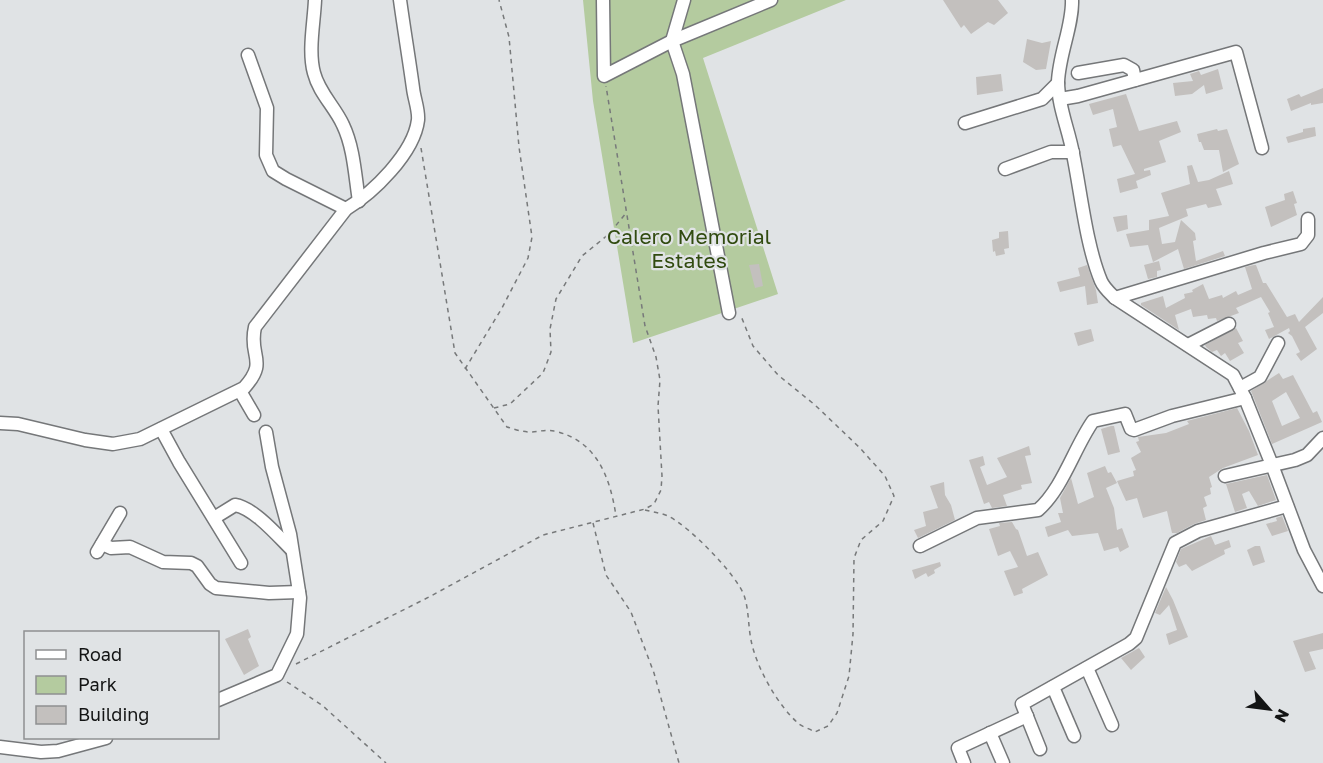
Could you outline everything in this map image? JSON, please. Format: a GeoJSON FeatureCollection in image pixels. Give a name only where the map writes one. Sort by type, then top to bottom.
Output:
{"type":"FeatureCollection","features":[{"type":"Feature","properties":{"kind":"street"},"geometry":{"type":"LineString","coordinates":[[315,0],[314,72],[320,90],[336,110],[345,128],[351,147],[359,201]]}},
{"type":"Feature","properties":{"kind":"street"},"geometry":{"type":"LineString","coordinates":[[0,423],[18,424],[85,440],[113,444],[140,439],[240,391],[254,377],[258,366],[252,339],[255,327],[346,209],[381,183],[402,157],[411,140],[418,120],[400,0]]}},
{"type":"Feature","properties":{"kind":"street"},"geometry":{"type":"LineString","coordinates":[[603,0],[604,76],[743,5],[771,0]]}},
{"type":"Feature","properties":{"kind":"street"},"geometry":{"type":"LineString","coordinates":[[684,0],[672,41],[683,74],[729,313]]}},
{"type":"Feature","properties":{"kind":"street"},"geometry":{"type":"LineString","coordinates":[[1072,0],[1072,12],[1063,47],[1058,83],[1063,119],[1073,152],[1101,282],[1115,298],[1233,375],[1272,465],[1304,550],[1323,586]]}},
{"type":"Feature","properties":{"kind":"street"},"geometry":{"type":"LineString","coordinates":[[1060,99],[1236,52],[1262,148]]}},
{"type":"Feature","properties":{"kind":"street"},"geometry":{"type":"LineString","coordinates":[[248,55],[267,108],[266,155],[273,171],[346,209]]}},
{"type":"Feature","properties":{"kind":"street"},"geometry":{"type":"LineString","coordinates":[[1078,73],[1124,65],[1132,70],[1135,80]]}},
{"type":"Feature","properties":{"kind":"street"},"geometry":{"type":"LineString","coordinates":[[965,123],[1042,99],[1058,83]]}},
{"type":"Feature","properties":{"kind":"street"},"geometry":{"type":"LineString","coordinates":[[1005,169],[1051,152],[1073,152]]}},
{"type":"Feature","properties":{"kind":"street"},"geometry":{"type":"LineString","coordinates":[[1115,298],[1301,244],[1308,235],[1308,219]]}},
{"type":"Feature","properties":{"kind":"street"},"geometry":{"type":"LineString","coordinates":[[1188,345],[1229,324]]}},
{"type":"Feature","properties":{"kind":"street"},"geometry":{"type":"LineString","coordinates":[[920,546],[977,518],[1040,508],[1070,463],[1093,421],[1125,414],[1131,429],[1134,430],[1242,393],[1260,376],[1278,343]]}},
{"type":"Feature","properties":{"kind":"street"},"geometry":{"type":"LineString","coordinates":[[240,391],[254,415]]}},
{"type":"Feature","properties":{"kind":"street"},"geometry":{"type":"LineString","coordinates":[[161,429],[242,563]]}},
{"type":"Feature","properties":{"kind":"street"},"geometry":{"type":"LineString","coordinates":[[219,700],[276,675],[297,634],[300,618],[299,592],[290,534],[272,468],[266,432]]}},
{"type":"Feature","properties":{"kind":"street"},"geometry":{"type":"LineString","coordinates":[[1226,476],[1307,455],[1323,438]]}},
{"type":"Feature","properties":{"kind":"street"},"geometry":{"type":"LineString","coordinates":[[214,518],[235,505],[242,507],[292,550]]}},
{"type":"Feature","properties":{"kind":"street"},"geometry":{"type":"LineString","coordinates":[[1040,749],[1022,704],[1136,638],[1175,543],[1198,531],[1287,506]]}},
{"type":"Feature","properties":{"kind":"street"},"geometry":{"type":"LineString","coordinates":[[120,513],[99,548],[130,546],[163,562],[191,563],[197,566],[210,584],[216,588],[269,593],[299,592]]}},
{"type":"Feature","properties":{"kind":"street"},"geometry":{"type":"LineString","coordinates":[[1087,668],[1112,725]]}},
{"type":"Feature","properties":{"kind":"street"},"geometry":{"type":"LineString","coordinates":[[1053,687],[1074,736]]}},
{"type":"Feature","properties":{"kind":"street"},"geometry":{"type":"LineString","coordinates":[[964,763],[958,748],[1027,716]]}},
{"type":"Feature","properties":{"kind":"street"},"geometry":{"type":"LineString","coordinates":[[990,733],[1003,763]]}},
{"type":"Feature","properties":{"kind":"street"},"geometry":{"type":"LineString","coordinates":[[0,747],[41,752],[58,751],[102,739]]}},
{"type":"Feature","properties":{"kind":"path"},"geometry":{"type":"LineString","coordinates":[[465,369],[502,308],[528,258],[532,237],[519,147],[509,37],[500,0]]}},
{"type":"Feature","properties":{"kind":"path"},"geometry":{"type":"LineString","coordinates":[[386,763],[323,706],[276,675],[411,604],[429,597],[543,535],[645,509],[654,504],[662,490],[658,406],[660,380],[656,357],[645,326],[604,76]]}},
{"type":"Feature","properties":{"kind":"path"},"geometry":{"type":"LineString","coordinates":[[421,144],[455,353],[507,427],[527,432],[550,430],[573,436],[589,448],[601,466],[608,483],[616,516]]}},
{"type":"Feature","properties":{"kind":"path"},"geometry":{"type":"LineString","coordinates":[[493,408],[510,404],[543,374],[551,352],[550,328],[556,298],[582,256],[609,234],[627,212]]}},
{"type":"Feature","properties":{"kind":"path"},"geometry":{"type":"LineString","coordinates":[[645,509],[668,516],[691,534],[732,573],[743,594],[749,615],[751,642],[780,703],[800,725],[815,732],[828,726],[837,713],[849,676],[853,634],[854,558],[861,540],[884,521],[894,496],[885,476],[860,448],[815,405],[778,375],[753,346],[741,316],[729,313]]}},
{"type":"Feature","properties":{"kind":"path"},"geometry":{"type":"LineString","coordinates":[[593,522],[606,575],[631,612],[654,674],[679,763]]}},
{"type":"Feature","properties":{"kind":"green space","name":"Calero Memorial Estates"},"geometry":{"type":"Polygon","coordinates":[[[583,0],[846,0],[703,58],[778,294],[633,343],[593,101],[583,0]]]}},
{"type":"Feature","properties":{"kind":"building"},"geometry":{"type":"Polygon","coordinates":[[[943,0],[998,0],[1008,13],[994,25],[988,22],[971,34],[964,25],[961,28],[943,0]]]}},
{"type":"Feature","properties":{"kind":"building"},"geometry":{"type":"Polygon","coordinates":[[[1027,39],[1042,43],[1051,41],[1046,69],[1036,70],[1023,62],[1027,39]]]}},
{"type":"Feature","properties":{"kind":"building"},"geometry":{"type":"Polygon","coordinates":[[[1218,69],[1223,89],[1206,94],[1204,85],[1192,94],[1175,96],[1173,83],[1193,81],[1190,74],[1199,71],[1201,75],[1218,69]]]}},
{"type":"Feature","properties":{"kind":"building"},"geometry":{"type":"Polygon","coordinates":[[[1001,74],[1003,91],[977,95],[976,77],[1001,74]]]}},
{"type":"Feature","properties":{"kind":"building"},"geometry":{"type":"Polygon","coordinates":[[[1323,88],[1323,103],[1311,105],[1311,103],[1291,111],[1287,99],[1299,94],[1301,97],[1323,88]]]}},
{"type":"Feature","properties":{"kind":"building"},"geometry":{"type":"Polygon","coordinates":[[[1126,94],[1139,131],[1177,121],[1181,132],[1159,141],[1166,162],[1144,169],[1144,171],[1150,170],[1151,175],[1136,181],[1138,188],[1120,193],[1117,179],[1135,174],[1121,145],[1113,147],[1109,129],[1117,127],[1113,109],[1093,115],[1089,104],[1126,94]]]}},
{"type":"Feature","properties":{"kind":"building"},"geometry":{"type":"Polygon","coordinates":[[[1315,127],[1316,136],[1288,143],[1286,137],[1303,132],[1303,129],[1315,127]]]}},
{"type":"Feature","properties":{"kind":"building"},"geometry":{"type":"Polygon","coordinates":[[[1217,129],[1218,131],[1227,129],[1239,164],[1223,172],[1219,150],[1204,150],[1197,134],[1217,129]]]}},
{"type":"Feature","properties":{"kind":"building"},"geometry":{"type":"Polygon","coordinates":[[[1192,165],[1198,182],[1229,171],[1233,184],[1216,189],[1222,205],[1208,208],[1206,204],[1186,209],[1188,216],[1159,228],[1162,244],[1175,242],[1181,220],[1195,233],[1196,240],[1193,241],[1196,261],[1223,251],[1225,256],[1184,269],[1178,249],[1153,262],[1148,245],[1130,247],[1126,234],[1149,230],[1149,220],[1169,216],[1161,193],[1190,184],[1187,166],[1192,165]]]}},
{"type":"Feature","properties":{"kind":"building"},"geometry":{"type":"Polygon","coordinates":[[[1293,191],[1297,203],[1294,204],[1297,215],[1271,227],[1265,207],[1285,200],[1284,194],[1293,191]]]}},
{"type":"Feature","properties":{"kind":"building"},"geometry":{"type":"Polygon","coordinates":[[[1127,215],[1128,229],[1117,232],[1113,217],[1127,215]]]}},
{"type":"Feature","properties":{"kind":"building"},"geometry":{"type":"Polygon","coordinates":[[[1008,231],[1009,248],[1004,249],[1005,254],[996,256],[995,251],[993,252],[992,240],[999,238],[999,232],[1008,231]]]}},
{"type":"Feature","properties":{"kind":"building"},"geometry":{"type":"Polygon","coordinates":[[[1159,261],[1161,270],[1157,271],[1157,277],[1148,279],[1144,265],[1159,261]]]}},
{"type":"Feature","properties":{"kind":"building"},"geometry":{"type":"Polygon","coordinates":[[[759,264],[763,286],[755,288],[749,265],[759,264]]]}},
{"type":"Feature","properties":{"kind":"building"},"geometry":{"type":"Polygon","coordinates":[[[1087,265],[1098,303],[1087,305],[1085,286],[1060,292],[1057,282],[1080,276],[1078,268],[1087,265]]]}},
{"type":"Feature","properties":{"kind":"building"},"geometry":{"type":"Polygon","coordinates":[[[1256,265],[1263,283],[1266,283],[1287,317],[1295,314],[1299,322],[1323,297],[1323,313],[1305,327],[1317,349],[1301,361],[1296,354],[1300,352],[1288,333],[1289,328],[1269,339],[1265,330],[1274,327],[1268,313],[1270,312],[1261,297],[1236,308],[1239,313],[1217,321],[1216,318],[1208,319],[1207,315],[1193,317],[1191,309],[1175,315],[1179,330],[1141,305],[1141,303],[1163,296],[1166,308],[1185,298],[1184,294],[1193,292],[1192,290],[1203,284],[1209,299],[1222,295],[1223,298],[1236,291],[1238,295],[1252,289],[1245,267],[1256,265]]]}},
{"type":"Feature","properties":{"kind":"building"},"geometry":{"type":"Polygon","coordinates":[[[1236,328],[1243,341],[1238,343],[1244,353],[1230,361],[1225,353],[1221,356],[1217,350],[1212,352],[1206,347],[1205,345],[1236,328]]]}},
{"type":"Feature","properties":{"kind":"building"},"geometry":{"type":"Polygon","coordinates":[[[1091,329],[1094,341],[1078,346],[1074,333],[1091,329]]]}},
{"type":"Feature","properties":{"kind":"building"},"geometry":{"type":"Polygon","coordinates":[[[1279,373],[1283,379],[1293,375],[1313,413],[1317,411],[1322,422],[1272,444],[1251,391],[1279,373]],[[1286,392],[1272,401],[1282,426],[1300,418],[1286,392]]]}},
{"type":"Feature","properties":{"kind":"building"},"geometry":{"type":"Polygon","coordinates":[[[1237,408],[1258,455],[1223,468],[1209,477],[1212,487],[1210,488],[1211,494],[1204,497],[1207,506],[1203,508],[1206,520],[1172,533],[1167,511],[1143,518],[1137,498],[1126,501],[1117,481],[1134,476],[1133,471],[1136,470],[1131,458],[1141,452],[1136,442],[1139,441],[1138,437],[1166,433],[1189,424],[1187,421],[1237,408]]]}},
{"type":"Feature","properties":{"kind":"building"},"geometry":{"type":"Polygon","coordinates":[[[1114,426],[1120,452],[1108,455],[1101,429],[1114,426]]]}},
{"type":"Feature","properties":{"kind":"building"},"geometry":{"type":"Polygon","coordinates":[[[1029,446],[1031,455],[1025,456],[1032,483],[1021,485],[1022,489],[1003,495],[1007,506],[992,508],[989,502],[984,504],[969,460],[983,456],[985,465],[980,467],[987,485],[1007,477],[997,458],[1029,446]]]}},
{"type":"Feature","properties":{"kind":"building"},"geometry":{"type":"Polygon","coordinates":[[[1105,466],[1117,483],[1106,488],[1114,508],[1117,530],[1122,528],[1129,547],[1120,552],[1118,547],[1104,551],[1098,533],[1072,536],[1068,530],[1048,537],[1045,527],[1061,522],[1058,513],[1063,513],[1060,498],[1071,478],[1078,504],[1094,497],[1087,473],[1105,466]]]}},
{"type":"Feature","properties":{"kind":"building"},"geometry":{"type":"Polygon","coordinates":[[[1267,475],[1276,500],[1258,506],[1249,491],[1242,494],[1247,508],[1235,512],[1226,484],[1267,475]]]}},
{"type":"Feature","properties":{"kind":"building"},"geometry":{"type":"Polygon","coordinates":[[[944,482],[945,495],[951,505],[955,520],[918,538],[914,530],[926,526],[923,512],[938,508],[930,486],[944,482]]]}},
{"type":"Feature","properties":{"kind":"building"},"geometry":{"type":"Polygon","coordinates":[[[1282,516],[1288,531],[1272,536],[1266,524],[1277,521],[1276,518],[1282,516]]]}},
{"type":"Feature","properties":{"kind":"building"},"geometry":{"type":"Polygon","coordinates":[[[1012,522],[1018,530],[1027,556],[1038,552],[1048,575],[1022,589],[1023,593],[1014,596],[1004,571],[1018,567],[1010,551],[998,556],[989,529],[1000,526],[999,523],[1012,522]]]}},
{"type":"Feature","properties":{"kind":"building"},"geometry":{"type":"Polygon","coordinates":[[[1211,536],[1215,545],[1229,540],[1231,547],[1224,550],[1225,554],[1192,571],[1186,564],[1179,567],[1176,562],[1181,549],[1211,536]]]}},
{"type":"Feature","properties":{"kind":"building"},"geometry":{"type":"Polygon","coordinates":[[[1260,546],[1265,562],[1253,566],[1247,550],[1260,546]]]}},
{"type":"Feature","properties":{"kind":"building"},"geometry":{"type":"Polygon","coordinates":[[[940,562],[941,566],[934,570],[935,573],[928,577],[926,573],[915,579],[912,570],[940,562]]]}},
{"type":"Feature","properties":{"kind":"building"},"geometry":{"type":"Polygon","coordinates":[[[1166,587],[1188,637],[1169,645],[1166,634],[1177,630],[1169,605],[1160,615],[1155,613],[1166,587]]]}},
{"type":"Feature","properties":{"kind":"building"},"geometry":{"type":"Polygon","coordinates":[[[248,629],[251,637],[248,639],[259,666],[244,675],[225,639],[248,629]]]}},
{"type":"Feature","properties":{"kind":"building"},"geometry":{"type":"Polygon","coordinates":[[[1323,633],[1323,649],[1309,652],[1316,669],[1305,672],[1293,641],[1323,633]]]}},
{"type":"Feature","properties":{"kind":"building"},"geometry":{"type":"Polygon","coordinates":[[[1139,648],[1145,657],[1131,670],[1121,658],[1139,648]]]}}]}
